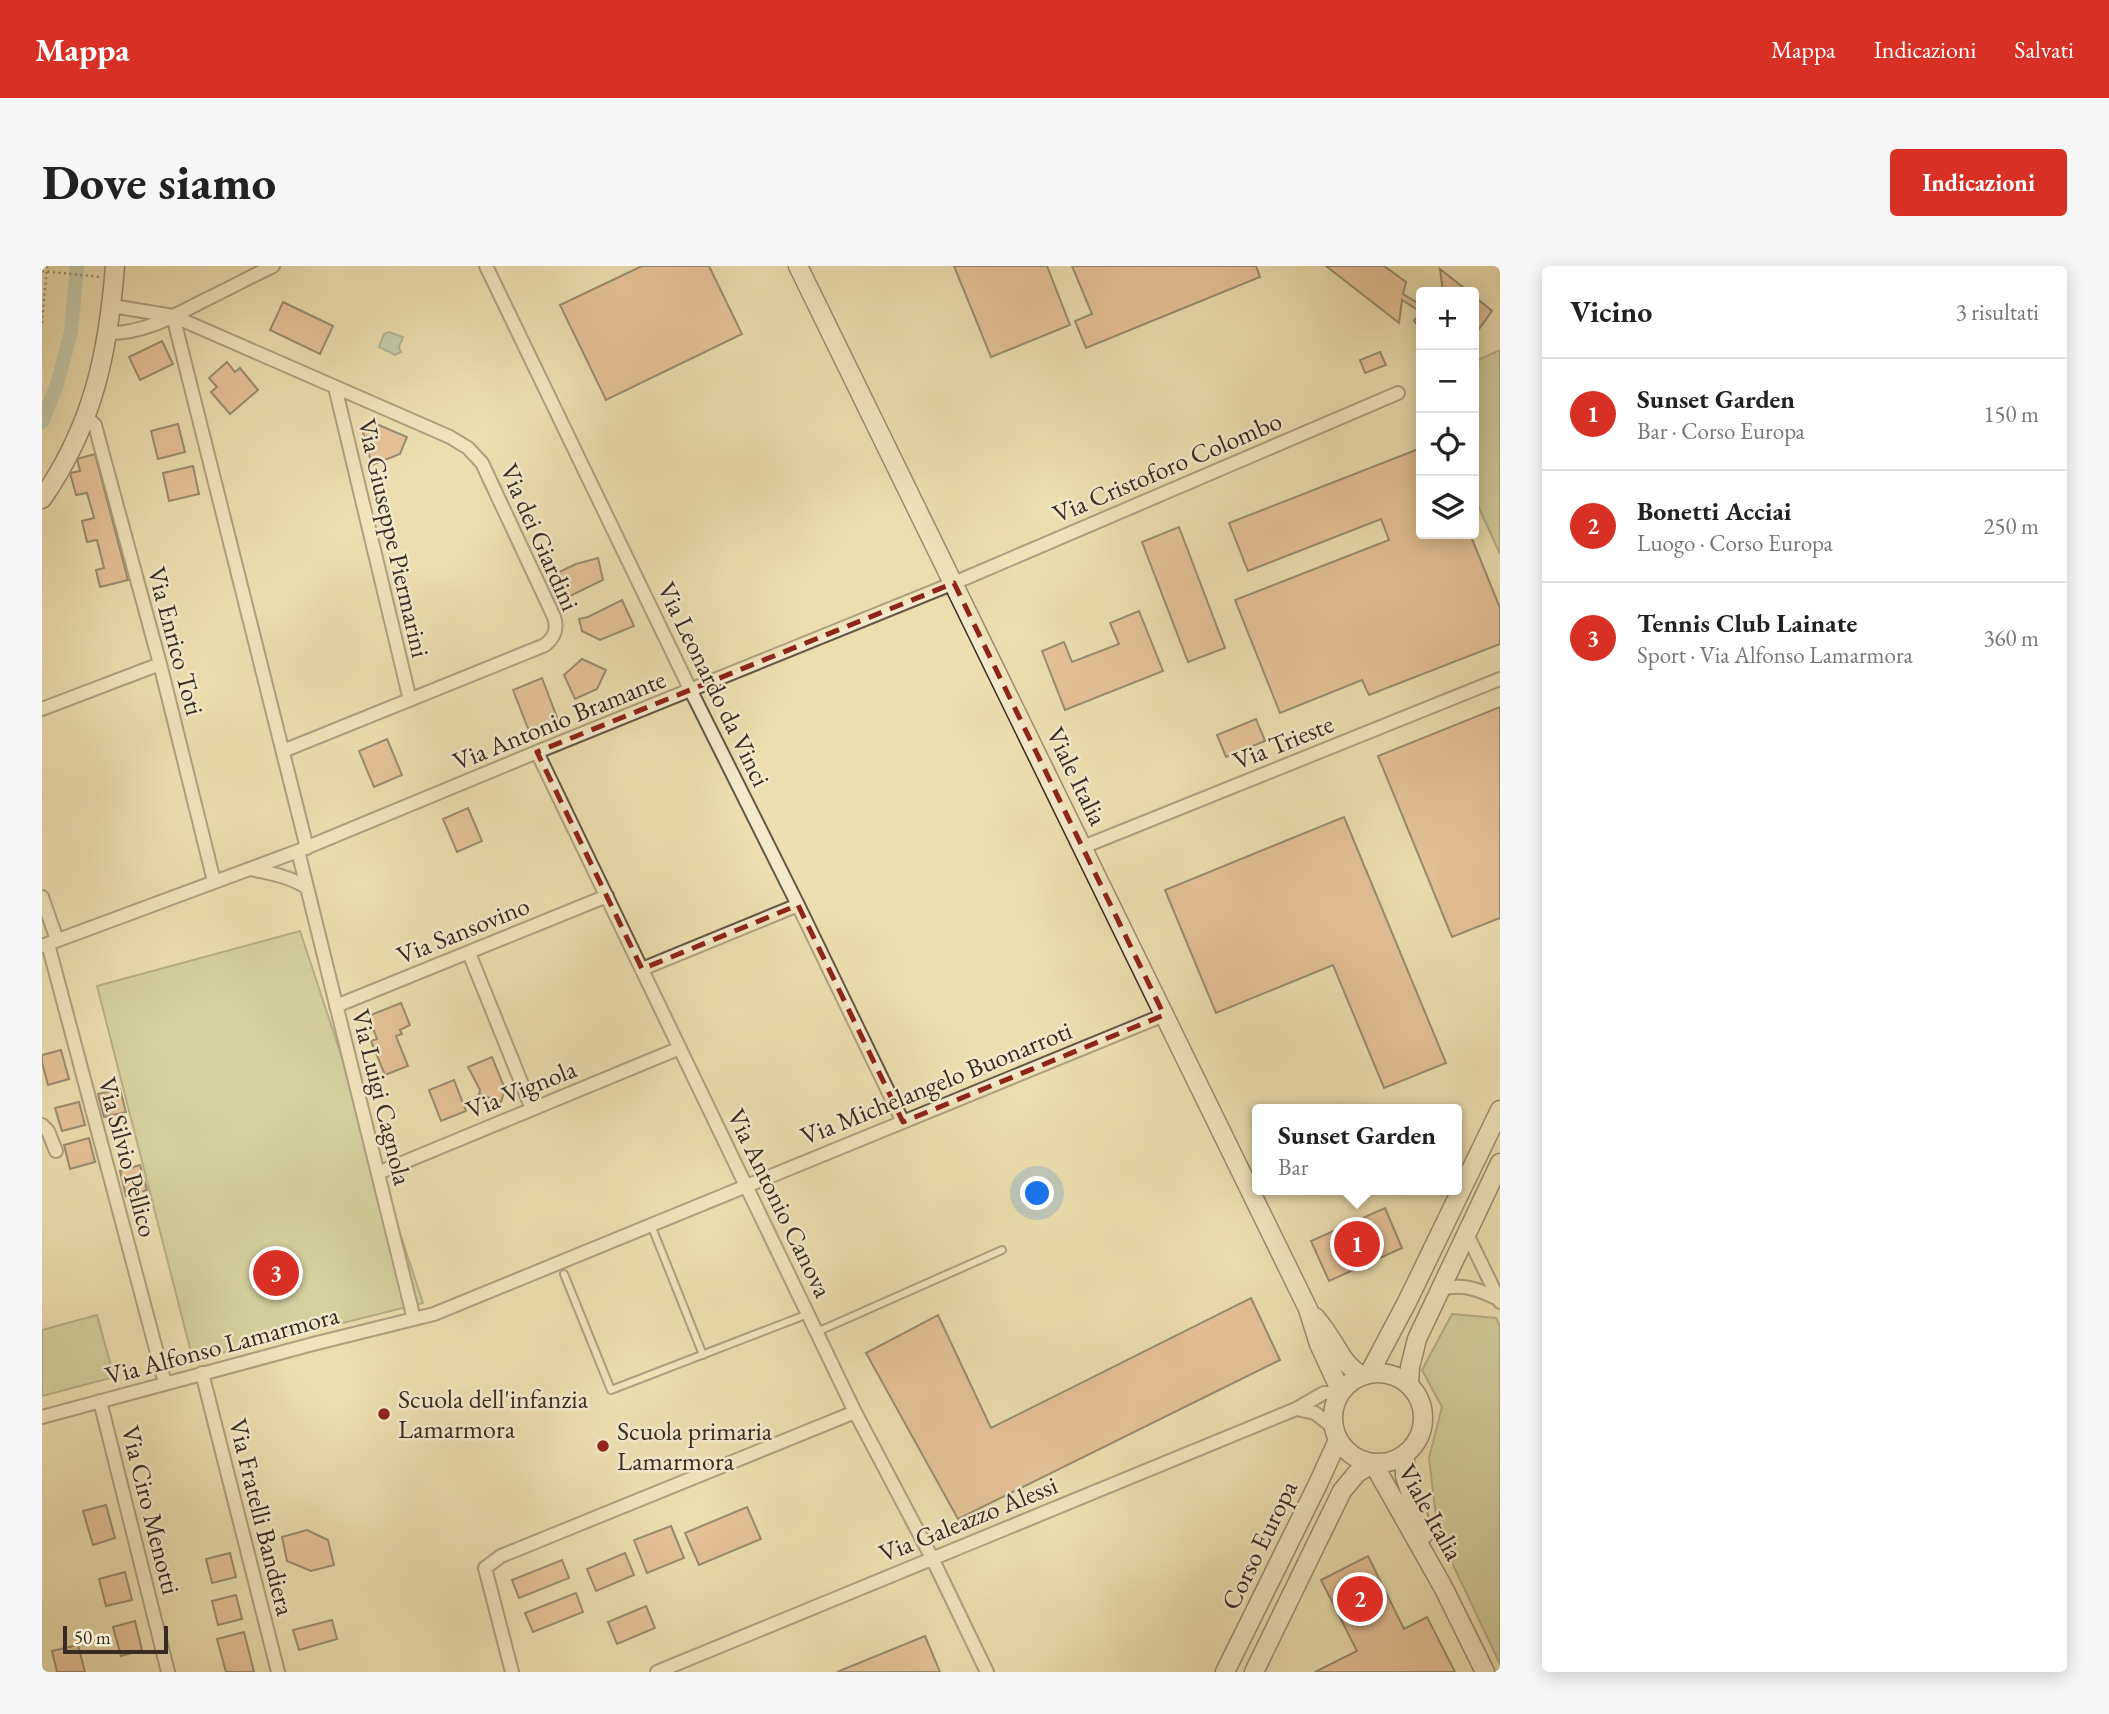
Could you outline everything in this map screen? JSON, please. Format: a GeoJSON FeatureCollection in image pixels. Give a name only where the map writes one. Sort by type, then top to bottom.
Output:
{"type":"FeatureCollection","features":[{"type":"Feature","properties":{"kind":"street"},"geometry":{"type":"LineString","coordinates":[[42,499],[57,477],[96,389],[108,333],[115,266]]}},
{"type":"Feature","properties":{"kind":"street"},"geometry":{"type":"LineString","coordinates":[[108,333],[126,334],[173,316],[273,266]]}},
{"type":"Feature","properties":{"kind":"street","name":"Via Leonardo da Vinci"},"geometry":{"type":"LineString","coordinates":[[486,266],[902,1122]]}},
{"type":"Feature","properties":{"kind":"street","name":"Viale Italia"},"geometry":{"type":"LineString","coordinates":[[798,266],[1252,1195]]}},
{"type":"Feature","properties":{"kind":"street","name":"Via dei Giardini"},"geometry":{"type":"LineString","coordinates":[[112,306],[173,316],[450,437],[468,448],[482,463],[556,622],[553,639],[545,645],[283,751]]}},
{"type":"Feature","properties":{"kind":"street","name":"Via Luigi Cagnola"},"geometry":{"type":"LineString","coordinates":[[173,316],[283,751],[303,850],[306,887],[414,1319]]}},
{"type":"Feature","properties":{"kind":"street","name":"Via Giuseppe Piermarini"},"geometry":{"type":"LineString","coordinates":[[335,387],[410,700]]}},
{"type":"Feature","properties":{"kind":"street","name":"Via Cristoforo Colombo"},"geometry":{"type":"LineString","coordinates":[[954,583],[1398,393]]}},
{"type":"Feature","properties":{"kind":"street","name":"Via Enrico Toti"},"geometry":{"type":"LineString","coordinates":[[86,416],[95,425],[160,664],[214,881]]}},
{"type":"Feature","properties":{"kind":"street","name":"Via Antonio Bramante"},"geometry":{"type":"LineString","coordinates":[[49,943],[303,850],[954,583]]}},
{"type":"Feature","properties":{"kind":"street"},"geometry":{"type":"LineString","coordinates":[[42,709],[160,664]]}},
{"type":"Feature","properties":{"kind":"street","name":"Via Trieste"},"geometry":{"type":"LineString","coordinates":[[1083,848],[1500,679]]}},
{"type":"Feature","properties":{"kind":"street","name":"Via Antonio Canova"},"geometry":{"type":"LineString","coordinates":[[537,752],[855,1412],[932,1558],[987,1672]]}},
{"type":"Feature","properties":{"kind":"street"},"geometry":{"type":"LineString","coordinates":[[249,869],[275,874],[306,887]]}},
{"type":"Feature","properties":{"kind":"street","name":"Via Sansovino"},"geometry":{"type":"LineString","coordinates":[[336,1006],[607,896]]}},
{"type":"Feature","properties":{"kind":"street","name":"Via Silvio Pellico"},"geometry":{"type":"LineString","coordinates":[[42,897],[49,943],[165,1383]]}},
{"type":"Feature","properties":{"kind":"street"},"geometry":{"type":"LineString","coordinates":[[642,969],[798,905]]}},
{"type":"Feature","properties":{"kind":"street"},"geometry":{"type":"LineString","coordinates":[[469,953],[532,1109]]}},
{"type":"Feature","properties":{"kind":"street","name":"Via Michelangelo Buonarroti"},"geometry":{"type":"LineString","coordinates":[[414,1319],[434,1314],[1164,1015]]}},
{"type":"Feature","properties":{"kind":"street","name":"Via Vignola"},"geometry":{"type":"LineString","coordinates":[[378,1172],[680,1048]]}},
{"type":"Feature","properties":{"kind":"street"},"geometry":{"type":"LineString","coordinates":[[1462,1188],[1500,1110]]}},
{"type":"Feature","properties":{"kind":"street"},"geometry":{"type":"LineString","coordinates":[[42,1125],[48,1131],[57,1151]]}},
{"type":"Feature","properties":{"kind":"street"},"geometry":{"type":"LineString","coordinates":[[1409,1385],[1417,1339],[1500,1163]]}},
{"type":"Feature","properties":{"kind":"street","name":"Viale Italia"},"geometry":{"type":"LineString","coordinates":[[1252,1195],[1308,1309],[1318,1344],[1341,1392]]}},
{"type":"Feature","properties":{"kind":"street"},"geometry":{"type":"LineString","coordinates":[[1366,1375],[1407,1302],[1459,1195]]}},
{"type":"Feature","properties":{"kind":"street"},"geometry":{"type":"LineString","coordinates":[[1467,1234],[1499,1301]]}},
{"type":"Feature","properties":{"kind":"street"},"geometry":{"type":"LineString","coordinates":[[1442,1289],[1471,1288],[1499,1301]]}},
{"type":"Feature","properties":{"kind":"street","name":"Viale Italia"},"geometry":{"type":"LineString","coordinates":[[1308,1309],[1330,1337],[1343,1360],[1351,1369],[1366,1375]]}},
{"type":"Feature","properties":{"kind":"street","name":"Via Alfonso Lamarmora"},"geometry":{"type":"LineString","coordinates":[[42,1416],[414,1319]]}},
{"type":"Feature","properties":{"kind":"street","name":"Via Fratelli Bandiera"},"geometry":{"type":"LineString","coordinates":[[202,1373],[278,1672]]}},
{"type":"Feature","properties":{"kind":"street"},"geometry":{"type":"LineString","coordinates":[[1296,1409],[1315,1413],[1336,1434],[1346,1450],[1357,1458],[1373,1463],[1395,1461],[1415,1446],[1421,1434],[1423,1408],[1418,1395],[1409,1385],[1390,1374],[1366,1375],[1351,1382],[1336,1402],[1336,1434]]}},
{"type":"Feature","properties":{"kind":"street","name":"Via Galeazzo Alessi"},"geometry":{"type":"LineString","coordinates":[[657,1672],[1296,1409],[1324,1393],[1341,1392]]}},
{"type":"Feature","properties":{"kind":"street","name":"Via Ciro Menotti"},"geometry":{"type":"LineString","coordinates":[[100,1401],[167,1672]]}},
{"type":"Feature","properties":{"kind":"street"},"geometry":{"type":"LineString","coordinates":[[512,1672],[485,1568],[501,1556],[855,1412]]}},
{"type":"Feature","properties":{"kind":"street","name":"Corso Europa"},"geometry":{"type":"LineString","coordinates":[[1225,1672],[1317,1486],[1336,1434]]}},
{"type":"Feature","properties":{"kind":"street","name":"Viale Italia"},"geometry":{"type":"LineString","coordinates":[[1405,1455],[1404,1468],[1409,1495],[1443,1587]]}},
{"type":"Feature","properties":{"kind":"street","name":"Viale Italia"},"geometry":{"type":"LineString","coordinates":[[1373,1463],[1443,1587],[1485,1672]]}},
{"type":"Feature","properties":{"kind":"street","name":"Corso Europa"},"geometry":{"type":"LineString","coordinates":[[1254,1672],[1342,1491],[1357,1473],[1373,1463]]}},
{"type":"Feature","properties":{"kind":"lane"},"geometry":{"type":"LineString","coordinates":[[651,1225],[703,1355]]}},
{"type":"Feature","properties":{"kind":"lane"},"geometry":{"type":"LineString","coordinates":[[817,1332],[1002,1250]]}},
{"type":"Feature","properties":{"kind":"lane"},"geometry":{"type":"LineString","coordinates":[[564,1275],[611,1390],[808,1314]]}},
{"type":"Feature","properties":{"kind":"path"},"geometry":{"type":"LineString","coordinates":[[42,323],[44,272],[47,266]]}},
{"type":"Feature","properties":{"kind":"path"},"geometry":{"type":"LineString","coordinates":[[44,272],[92,277]]}},
{"type":"Feature","properties":{"kind":"highlighted area"},"geometry":{"type":"Polygon","coordinates":[[[954,583],[1164,1015],[903,1122],[798,905],[642,969],[537,752],[954,583]]]}},
{"type":"Feature","properties":{"kind":"green space"},"geometry":{"type":"Polygon","coordinates":[[[1500,350],[1500,554],[1479,508],[1479,360],[1500,350]]]}},
{"type":"Feature","properties":{"kind":"green space"},"geometry":{"type":"Polygon","coordinates":[[[300,931],[423,1303],[193,1360],[97,986],[300,931]]]}},
{"type":"Feature","properties":{"kind":"green space"},"geometry":{"type":"Polygon","coordinates":[[[1452,1314],[1496,1318],[1500,1326],[1500,1664],[1438,1533],[1429,1458],[1442,1407],[1422,1370],[1452,1314]]]}},
{"type":"Feature","properties":{"kind":"green space"},"geometry":{"type":"Polygon","coordinates":[[[97,1315],[114,1377],[42,1396],[42,1330],[97,1315]]]}},
{"type":"Feature","properties":{"kind":"shaded area"},"geometry":{"type":"Polygon","coordinates":[[[389,332],[403,337],[399,347],[401,352],[395,355],[379,347],[384,334],[389,332]]]}},
{"type":"Feature","properties":{"kind":"building"},"geometry":{"type":"Polygon","coordinates":[[[642,266],[709,266],[742,334],[606,400],[560,305],[642,266]]]}},
{"type":"Feature","properties":{"kind":"building"},"geometry":{"type":"Polygon","coordinates":[[[954,266],[1047,266],[1070,325],[991,357],[954,266]]]}},
{"type":"Feature","properties":{"kind":"building"},"geometry":{"type":"Polygon","coordinates":[[[1072,266],[1256,266],[1260,277],[1086,348],[1075,321],[1092,314],[1072,266]]]}},
{"type":"Feature","properties":{"kind":"building"},"geometry":{"type":"Polygon","coordinates":[[[1326,266],[1384,266],[1406,282],[1403,294],[1416,302],[1416,309],[1402,300],[1399,323],[1326,266]]]}},
{"type":"Feature","properties":{"kind":"building"},"geometry":{"type":"Polygon","coordinates":[[[1440,269],[1463,287],[1442,287],[1440,269]]]}},
{"type":"Feature","properties":{"kind":"building"},"geometry":{"type":"Polygon","coordinates":[[[1479,300],[1492,311],[1479,329],[1479,300]]]}},
{"type":"Feature","properties":{"kind":"building"},"geometry":{"type":"Polygon","coordinates":[[[283,302],[333,326],[320,354],[270,330],[283,302]]]}},
{"type":"Feature","properties":{"kind":"building"},"geometry":{"type":"Polygon","coordinates":[[[162,341],[173,364],[140,380],[129,357],[162,341]]]}},
{"type":"Feature","properties":{"kind":"building"},"geometry":{"type":"Polygon","coordinates":[[[1380,352],[1386,365],[1365,373],[1360,360],[1380,352]]]}},
{"type":"Feature","properties":{"kind":"building"},"geometry":{"type":"Polygon","coordinates":[[[227,362],[235,372],[240,368],[258,390],[230,414],[211,392],[217,387],[209,378],[227,362]]]}},
{"type":"Feature","properties":{"kind":"building"},"geometry":{"type":"Polygon","coordinates":[[[374,423],[407,437],[400,454],[372,465],[363,433],[374,423]]]}},
{"type":"Feature","properties":{"kind":"building"},"geometry":{"type":"Polygon","coordinates":[[[178,424],[185,452],[158,459],[151,431],[178,424]]]}},
{"type":"Feature","properties":{"kind":"building"},"geometry":{"type":"Polygon","coordinates":[[[1416,450],[1416,539],[1472,539],[1500,608],[1500,644],[1369,695],[1362,680],[1280,713],[1235,600],[1389,540],[1381,519],[1248,571],[1229,523],[1416,450]]]}},
{"type":"Feature","properties":{"kind":"building"},"geometry":{"type":"Polygon","coordinates":[[[95,454],[128,580],[100,587],[96,570],[104,568],[97,540],[87,542],[82,521],[94,518],[87,493],[76,495],[70,473],[80,471],[77,459],[95,454]]]}},
{"type":"Feature","properties":{"kind":"building"},"geometry":{"type":"Polygon","coordinates":[[[193,466],[199,494],[169,501],[163,473],[193,466]]]}},
{"type":"Feature","properties":{"kind":"building"},"geometry":{"type":"Polygon","coordinates":[[[1179,527],[1225,648],[1188,662],[1142,542],[1179,527]]]}},
{"type":"Feature","properties":{"kind":"building"},"geometry":{"type":"Polygon","coordinates":[[[598,558],[603,580],[568,597],[557,573],[598,558]]]}},
{"type":"Feature","properties":{"kind":"building"},"geometry":{"type":"Polygon","coordinates":[[[622,600],[634,626],[600,640],[582,631],[579,619],[622,600]]]}},
{"type":"Feature","properties":{"kind":"building"},"geometry":{"type":"Polygon","coordinates":[[[1139,611],[1163,671],[1065,710],[1042,651],[1064,642],[1072,662],[1119,644],[1110,623],[1139,611]]]}},
{"type":"Feature","properties":{"kind":"building"},"geometry":{"type":"Polygon","coordinates":[[[582,659],[606,670],[597,689],[575,699],[564,675],[582,659]]]}},
{"type":"Feature","properties":{"kind":"building"},"geometry":{"type":"Polygon","coordinates":[[[542,678],[558,720],[529,731],[513,690],[542,678]]]}},
{"type":"Feature","properties":{"kind":"building"},"geometry":{"type":"Polygon","coordinates":[[[1500,707],[1500,918],[1452,937],[1378,756],[1500,707]]]}},
{"type":"Feature","properties":{"kind":"building"},"geometry":{"type":"Polygon","coordinates":[[[1256,719],[1265,741],[1226,757],[1217,735],[1256,719]]]}},
{"type":"Feature","properties":{"kind":"building"},"geometry":{"type":"Polygon","coordinates":[[[387,739],[402,775],[374,787],[359,751],[387,739]]]}},
{"type":"Feature","properties":{"kind":"building"},"geometry":{"type":"Polygon","coordinates":[[[468,808],[482,841],[457,852],[443,819],[468,808]]]}},
{"type":"Feature","properties":{"kind":"building"},"geometry":{"type":"Polygon","coordinates":[[[1344,817],[1446,1063],[1384,1088],[1333,965],[1216,1013],[1165,890],[1344,817]]]}},
{"type":"Feature","properties":{"kind":"building"},"geometry":{"type":"Polygon","coordinates":[[[401,1003],[410,1025],[400,1030],[402,1034],[396,1036],[408,1066],[385,1075],[371,1041],[377,1039],[368,1016],[401,1003]]]}},
{"type":"Feature","properties":{"kind":"building"},"geometry":{"type":"Polygon","coordinates":[[[61,1050],[69,1079],[48,1085],[42,1055],[61,1050]]]}},
{"type":"Feature","properties":{"kind":"building"},"geometry":{"type":"Polygon","coordinates":[[[492,1057],[505,1089],[501,1102],[479,1094],[480,1090],[468,1067],[492,1057]]]}},
{"type":"Feature","properties":{"kind":"building"},"geometry":{"type":"Polygon","coordinates":[[[454,1080],[466,1111],[441,1121],[429,1090],[454,1080]]]}},
{"type":"Feature","properties":{"kind":"building"},"geometry":{"type":"Polygon","coordinates":[[[120,1089],[126,1112],[104,1117],[98,1094],[120,1089]]]}},
{"type":"Feature","properties":{"kind":"building"},"geometry":{"type":"Polygon","coordinates":[[[79,1102],[85,1125],[62,1131],[55,1108],[79,1102]]]}},
{"type":"Feature","properties":{"kind":"building"},"geometry":{"type":"Polygon","coordinates":[[[89,1138],[95,1162],[70,1169],[64,1145],[89,1138]]]}},
{"type":"Feature","properties":{"kind":"building"},"geometry":{"type":"Polygon","coordinates":[[[140,1165],[147,1190],[126,1196],[120,1171],[140,1165]]]}},
{"type":"Feature","properties":{"kind":"building"},"geometry":{"type":"Polygon","coordinates":[[[1385,1208],[1402,1248],[1329,1281],[1311,1241],[1385,1208]]]}},
{"type":"Feature","properties":{"kind":"building"},"geometry":{"type":"Polygon","coordinates":[[[1251,1298],[1280,1360],[958,1519],[866,1353],[938,1315],[991,1428],[1251,1298]]]}},
{"type":"Feature","properties":{"kind":"building"},"geometry":{"type":"Polygon","coordinates":[[[106,1505],[115,1538],[93,1545],[83,1511],[106,1505]]]}},
{"type":"Feature","properties":{"kind":"building"},"geometry":{"type":"Polygon","coordinates":[[[747,1507],[761,1539],[699,1565],[685,1533],[747,1507]]]}},
{"type":"Feature","properties":{"kind":"building"},"geometry":{"type":"Polygon","coordinates":[[[671,1526],[684,1558],[647,1573],[634,1540],[671,1526]]]}},
{"type":"Feature","properties":{"kind":"building"},"geometry":{"type":"Polygon","coordinates":[[[307,1530],[328,1540],[334,1565],[311,1571],[287,1561],[282,1537],[307,1530]]]}},
{"type":"Feature","properties":{"kind":"building"},"geometry":{"type":"Polygon","coordinates":[[[230,1553],[236,1577],[212,1583],[206,1559],[230,1553]]]}},
{"type":"Feature","properties":{"kind":"building"},"geometry":{"type":"Polygon","coordinates":[[[625,1553],[634,1575],[596,1591],[587,1569],[625,1553]]]}},
{"type":"Feature","properties":{"kind":"building"},"geometry":{"type":"Polygon","coordinates":[[[1368,1556],[1404,1629],[1427,1617],[1455,1672],[1315,1672],[1357,1651],[1321,1580],[1368,1556]]]}},
{"type":"Feature","properties":{"kind":"building"},"geometry":{"type":"Polygon","coordinates":[[[562,1560],[569,1578],[519,1598],[512,1580],[562,1560]]]}},
{"type":"Feature","properties":{"kind":"building"},"geometry":{"type":"Polygon","coordinates":[[[125,1572],[132,1600],[106,1606],[99,1579],[125,1572]]]}},
{"type":"Feature","properties":{"kind":"building"},"geometry":{"type":"Polygon","coordinates":[[[576,1593],[583,1612],[533,1632],[525,1613],[576,1593]]]}},
{"type":"Feature","properties":{"kind":"building"},"geometry":{"type":"Polygon","coordinates":[[[236,1595],[242,1619],[218,1625],[212,1601],[236,1595]]]}},
{"type":"Feature","properties":{"kind":"building"},"geometry":{"type":"Polygon","coordinates":[[[646,1606],[655,1628],[617,1644],[608,1622],[646,1606]]]}},
{"type":"Feature","properties":{"kind":"building"},"geometry":{"type":"Polygon","coordinates":[[[332,1620],[337,1639],[299,1650],[293,1630],[332,1620]]]}},
{"type":"Feature","properties":{"kind":"building"},"geometry":{"type":"Polygon","coordinates":[[[135,1621],[142,1650],[121,1656],[113,1627],[135,1621]]]}},
{"type":"Feature","properties":{"kind":"building"},"geometry":{"type":"Polygon","coordinates":[[[244,1632],[254,1672],[226,1672],[217,1639],[244,1632]]]}},
{"type":"Feature","properties":{"kind":"building"},"geometry":{"type":"Polygon","coordinates":[[[925,1636],[940,1672],[837,1672],[925,1636]]]}},
{"type":"Feature","properties":{"kind":"building"},"geometry":{"type":"Polygon","coordinates":[[[78,1645],[85,1672],[57,1672],[52,1651],[78,1645]]]}},
{"type":"Feature","properties":{"kind":"waterway"},"geometry":{"type":"LineString","coordinates":[[42,422],[57,385],[71,332],[77,266]]}},
{"type":"Feature","properties":{"kind":"place","name":"Sunset Garden"},"geometry":{"type":"Point","coordinates":[1357,1244]}},
{"type":"Feature","properties":{"kind":"place","name":"Tennis Club Lainate"},"geometry":{"type":"Point","coordinates":[276,1273]}},
{"type":"Feature","properties":{"kind":"place","name":"Scuola dell'infanzia Lamarmora"},"geometry":{"type":"Point","coordinates":[384,1414]}},
{"type":"Feature","properties":{"kind":"place","name":"Scuola primaria Lamarmora"},"geometry":{"type":"Point","coordinates":[603,1446]}},
{"type":"Feature","properties":{"kind":"place","name":"Bonetti Acciai"},"geometry":{"type":"Point","coordinates":[1360,1599]}}]}
